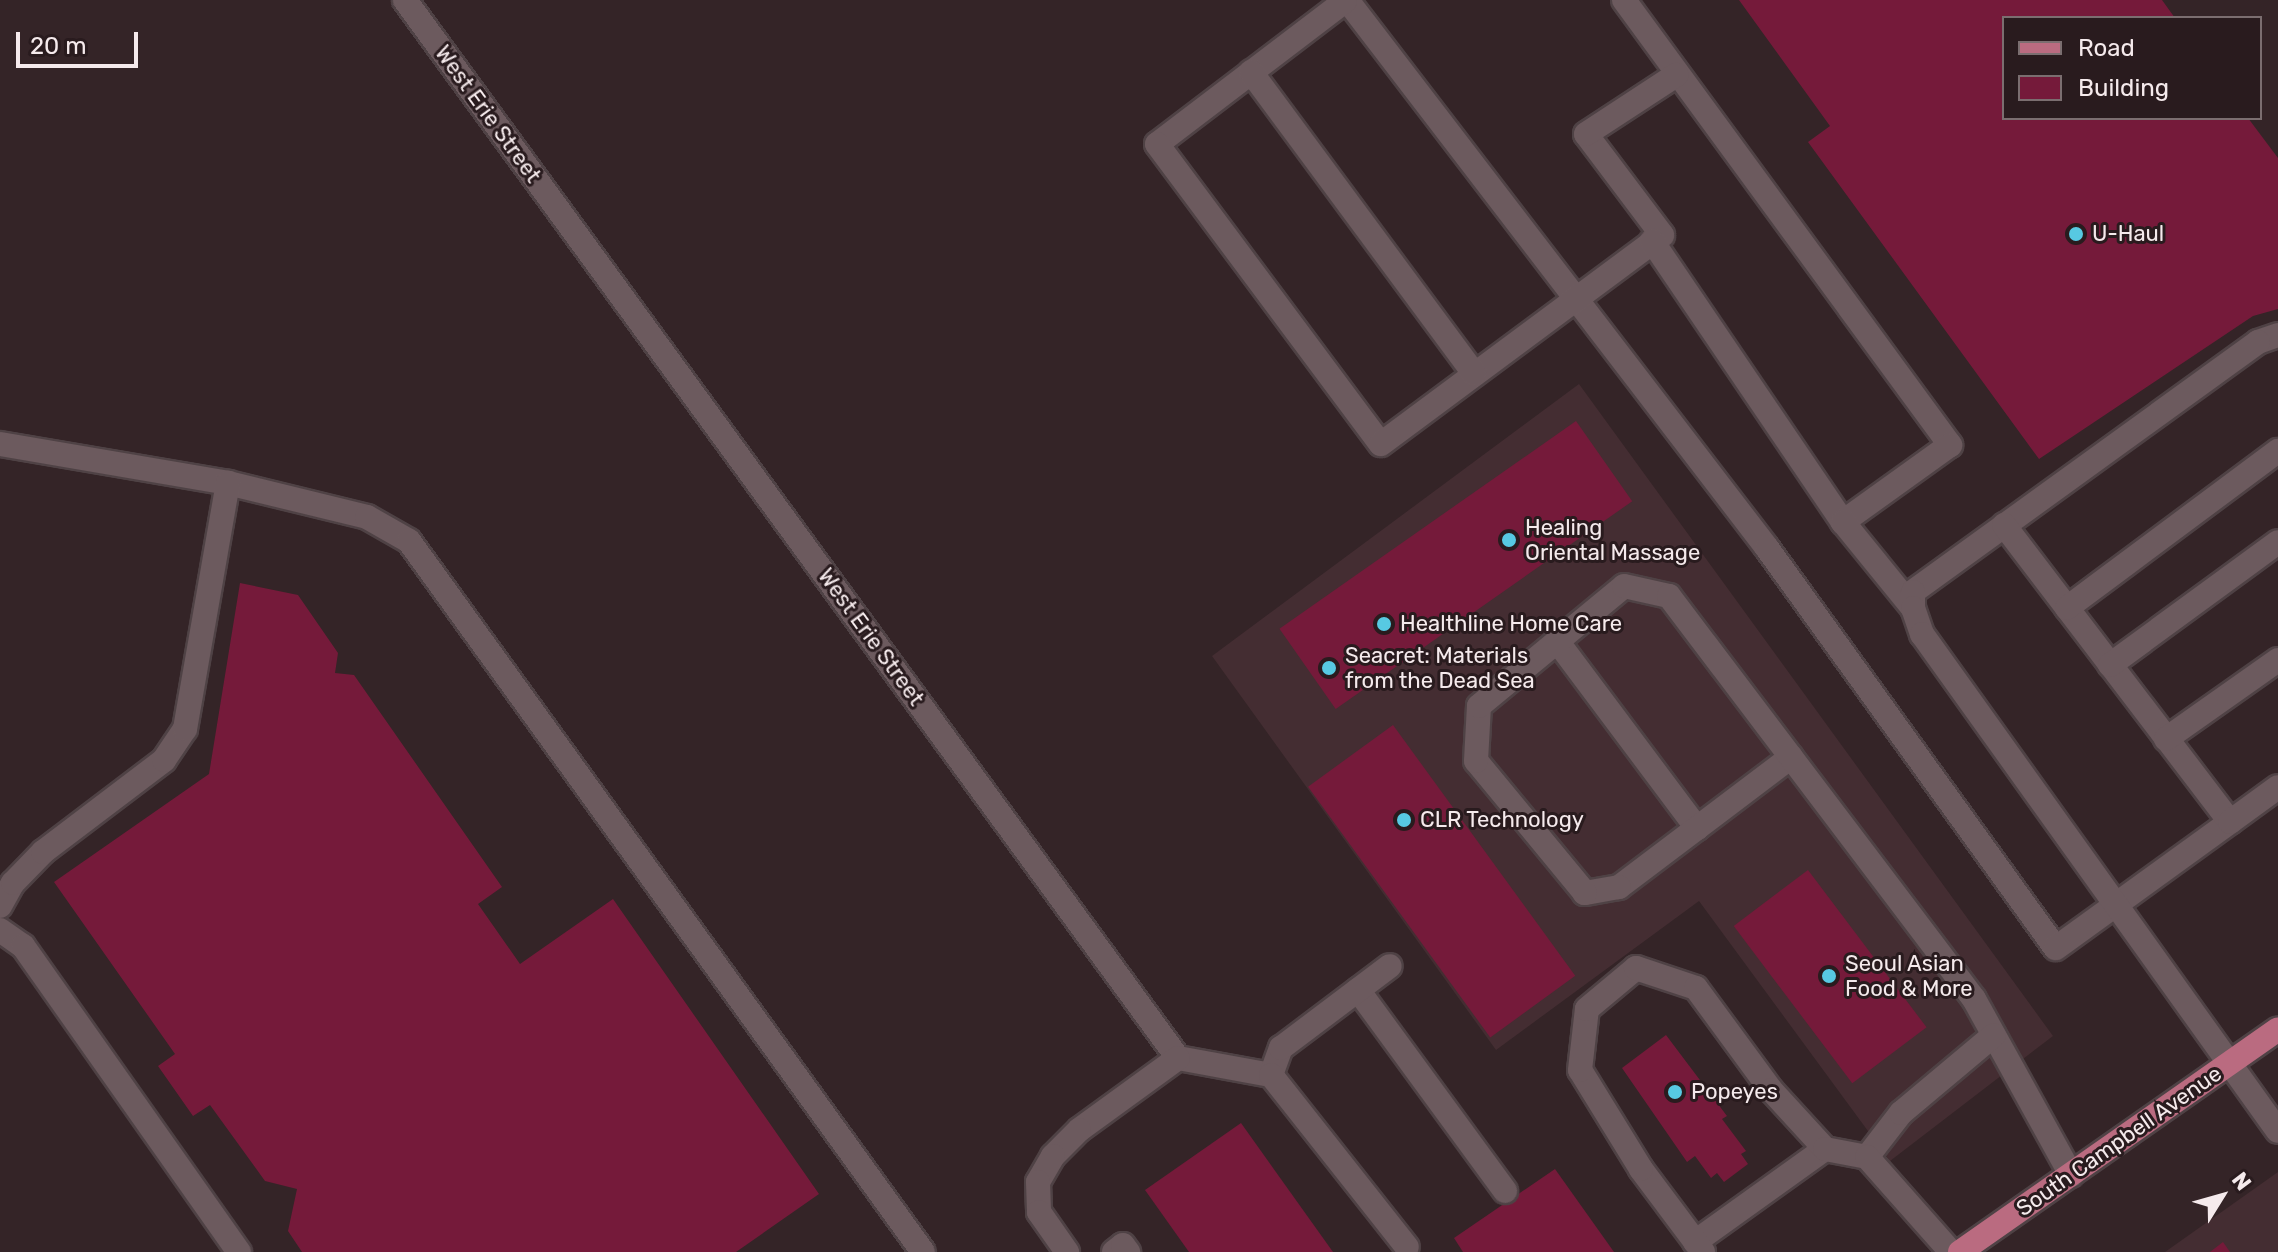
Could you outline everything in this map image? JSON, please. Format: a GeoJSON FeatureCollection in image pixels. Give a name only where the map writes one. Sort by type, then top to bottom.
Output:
{"type":"FeatureCollection","features":[{"type":"Feature","properties":{"kind":"main road","name":"South Campbell Avenue"},"geometry":{"type":"LineString","coordinates":[[1960,1252],[2278,1029]]}},
{"type":"Feature","properties":{"kind":"street","name":"West Erie Street"},"geometry":{"type":"LineString","coordinates":[[405,0],[1178,1058]]}},
{"type":"Feature","properties":{"kind":"street"},"geometry":{"type":"LineString","coordinates":[[1624,0],[1950,445],[1843,522]]}},
{"type":"Feature","properties":{"kind":"street"},"geometry":{"type":"LineString","coordinates":[[1676,75],[1586,134],[1662,235],[1573,298],[1381,444],[1157,144],[1346,1],[1573,298],[1767,548],[2056,948],[2115,902],[2278,787]]}},
{"type":"Feature","properties":{"kind":"street"},"geometry":{"type":"LineString","coordinates":[[1251,72],[1474,373]]}},
{"type":"Feature","properties":{"kind":"street"},"geometry":{"type":"LineString","coordinates":[[1652,241],[1843,522],[1913,608]]}},
{"type":"Feature","properties":{"kind":"street"},"geometry":{"type":"LineString","coordinates":[[2278,335],[2258,342],[1913,592],[1913,608],[1922,634],[2278,1131]]}},
{"type":"Feature","properties":{"kind":"street"},"geometry":{"type":"LineString","coordinates":[[0,444],[228,483],[367,517],[409,541],[923,1252]]}},
{"type":"Feature","properties":{"kind":"street"},"geometry":{"type":"LineString","coordinates":[[2067,608],[2278,451]]}},
{"type":"Feature","properties":{"kind":"street"},"geometry":{"type":"LineString","coordinates":[[0,906],[13,883],[43,852],[164,760],[185,729],[228,483]]}},
{"type":"Feature","properties":{"kind":"street"},"geometry":{"type":"LineString","coordinates":[[2004,525],[2230,822]]}},
{"type":"Feature","properties":{"kind":"street"},"geometry":{"type":"LineString","coordinates":[[2110,665],[2278,542]]}},
{"type":"Feature","properties":{"kind":"street"},"geometry":{"type":"LineString","coordinates":[[1791,757],[1619,887],[1585,893],[1476,761],[1479,706],[1624,586],[1669,596],[1791,757],[1974,999],[2071,1175]]}},
{"type":"Feature","properties":{"kind":"street"},"geometry":{"type":"LineString","coordinates":[[1557,641],[1697,828]]}},
{"type":"Feature","properties":{"kind":"street"},"geometry":{"type":"LineString","coordinates":[[2166,739],[2278,660]]}},
{"type":"Feature","properties":{"kind":"street"},"geometry":{"type":"LineString","coordinates":[[0,930],[23,946],[239,1252]]}},
{"type":"Feature","properties":{"kind":"street"},"geometry":{"type":"LineString","coordinates":[[1271,1075],[1281,1048],[1390,966]]}},
{"type":"Feature","properties":{"kind":"street"},"geometry":{"type":"LineString","coordinates":[[1825,1149],[1699,1247],[1641,1169],[1580,1070],[1587,1009],[1636,968],[1696,988],[1771,1090],[1825,1149],[1867,1157],[1951,1252]]}},
{"type":"Feature","properties":{"kind":"street"},"geometry":{"type":"LineString","coordinates":[[1358,990],[1505,1191]]}},
{"type":"Feature","properties":{"kind":"street"},"geometry":{"type":"LineString","coordinates":[[1867,1157],[1901,1113],[1994,1035]]}},
{"type":"Feature","properties":{"kind":"street"},"geometry":{"type":"LineString","coordinates":[[1067,1252],[1039,1212],[1038,1182],[1053,1156],[1079,1130],[1178,1058],[1271,1075],[1407,1247]]}},
{"type":"Feature","properties":{"kind":"street"},"geometry":{"type":"LineString","coordinates":[[1114,1252],[1123,1245],[1128,1252]]}},
{"type":"Feature","properties":{"kind":"shaded area"},"geometry":{"type":"Polygon","coordinates":[[[1579,384],[2053,1036],[1890,1161],[1699,901],[1496,1050],[1212,656],[1579,384]]]}},
{"type":"Feature","properties":{"kind":"shaded area"},"geometry":{"type":"Polygon","coordinates":[[[2278,1172],[2278,1252],[2165,1252],[2278,1172]]]}},
{"type":"Feature","properties":{"kind":"building","name":"U-Haul"},"geometry":{"type":"Polygon","coordinates":[[[1739,0],[2162,0],[2174,16],[2002,16],[2002,120],[2250,120],[2278,158],[2278,309],[2253,316],[2039,459],[1808,142],[1830,126],[1739,0]]]}},
{"type":"Feature","properties":{"kind":"building"},"geometry":{"type":"Polygon","coordinates":[[[1576,421],[1632,501],[1336,709],[1279,629],[1576,421]]]}},
{"type":"Feature","properties":{"kind":"building"},"geometry":{"type":"Polygon","coordinates":[[[240,583],[298,595],[338,653],[335,673],[354,675],[502,887],[478,904],[520,964],[613,899],[819,1194],[736,1252],[302,1252],[288,1231],[297,1189],[265,1181],[210,1105],[193,1116],[158,1066],[175,1054],[54,882],[209,774],[240,583]]]}},
{"type":"Feature","properties":{"kind":"building"},"geometry":{"type":"Polygon","coordinates":[[[1393,725],[1575,976],[1490,1038],[1308,787],[1393,725]]]}},
{"type":"Feature","properties":{"kind":"building","name":"Seoul Asian Food & More"},"geometry":{"type":"Polygon","coordinates":[[[1808,870],[1927,1027],[1852,1083],[1734,926],[1808,870]]]}},
{"type":"Feature","properties":{"kind":"building","name":"Popeyes"},"geometry":{"type":"Polygon","coordinates":[[[1666,1035],[1727,1116],[1722,1119],[1746,1151],[1741,1154],[1748,1164],[1724,1182],[1717,1173],[1711,1178],[1695,1156],[1687,1162],[1622,1068],[1666,1035]]]}},
{"type":"Feature","properties":{"kind":"building"},"geometry":{"type":"Polygon","coordinates":[[[1241,1123],[1333,1252],[1189,1252],[1145,1190],[1241,1123]]]}},
{"type":"Feature","properties":{"kind":"building"},"geometry":{"type":"Polygon","coordinates":[[[1555,1169],[1614,1252],[1463,1252],[1454,1238],[1555,1169]]]}},
{"type":"Feature","properties":{"kind":"building"},"geometry":{"type":"Polygon","coordinates":[[[2223,1242],[2230,1252],[2210,1252],[2223,1242]]]}},
{"type":"Feature","properties":{"kind":"place","name":"U-Haul"},"geometry":{"type":"Point","coordinates":[2076,234]}},
{"type":"Feature","properties":{"kind":"place","name":"Healing Oriental Massage"},"geometry":{"type":"Point","coordinates":[1509,540]}},
{"type":"Feature","properties":{"kind":"place","name":"Healthline Home Care"},"geometry":{"type":"Point","coordinates":[1384,624]}},
{"type":"Feature","properties":{"kind":"place","name":"Seacret: Materials from the Dead Sea"},"geometry":{"type":"Point","coordinates":[1329,668]}},
{"type":"Feature","properties":{"kind":"place","name":"CLR Technology"},"geometry":{"type":"Point","coordinates":[1404,820]}},
{"type":"Feature","properties":{"kind":"place","name":"Seoul Asian Food & More"},"geometry":{"type":"Point","coordinates":[1829,976]}},
{"type":"Feature","properties":{"kind":"place","name":"Popeyes"},"geometry":{"type":"Point","coordinates":[1675,1092]}}]}
